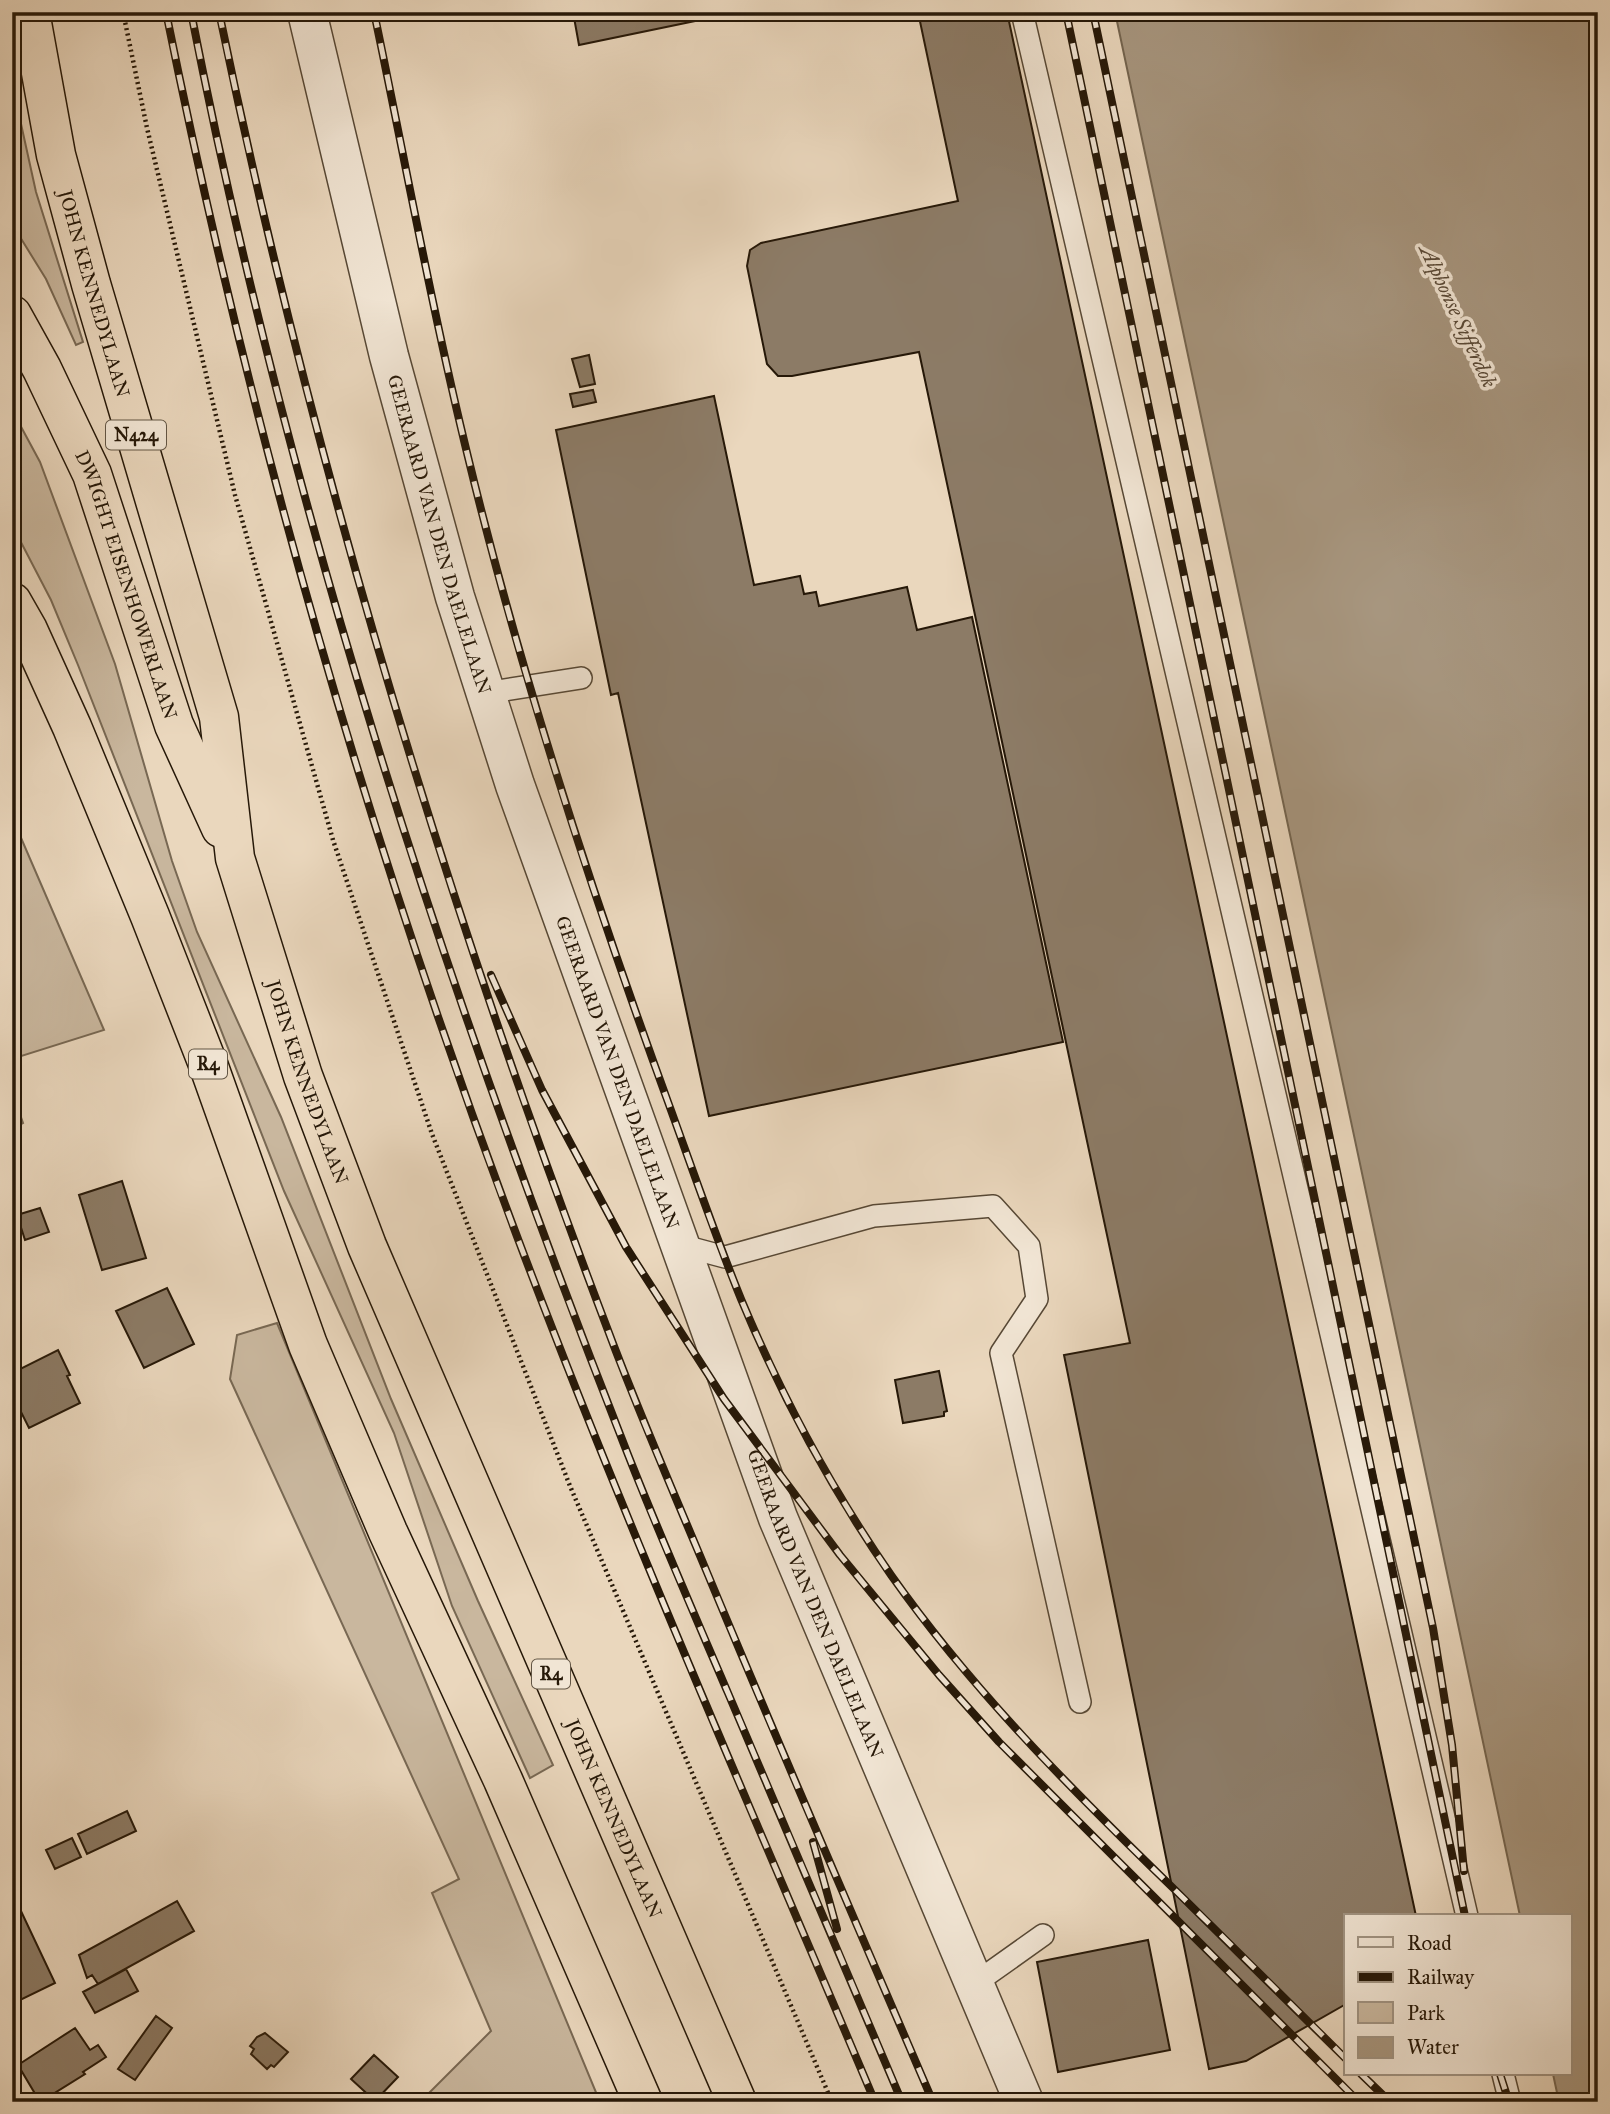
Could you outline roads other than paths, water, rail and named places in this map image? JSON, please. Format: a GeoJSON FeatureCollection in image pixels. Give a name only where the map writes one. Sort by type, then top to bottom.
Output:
{"type":"FeatureCollection","features":[{"type":"Feature","properties":{"kind":"highway","name":"JOHN KENNEDYLAAN"},"geometry":{"type":"LineString","coordinates":[[30,12],[56,155],[91,284],[219,718],[235,858],[303,1076],[367,1245],[737,2102]]}},
{"type":"Feature","properties":{"kind":"highway","name":"DWIGHT EISENHOWERLAAN"},"geometry":{"type":"LineString","coordinates":[[12,315],[43,369],[92,474],[174,725],[235,858]]}},
{"type":"Feature","properties":{"kind":"highway","name":"R4"},"geometry":{"type":"LineString","coordinates":[[12,602],[28,630],[72,727],[155,929],[213,1077],[308,1345],[388,1532],[497,1768],[643,2102]]}},
{"type":"Feature","properties":{"kind":"street","name":"GEERAARD VAN DEN DAELELAAN"},"geometry":{"type":"LineString","coordinates":[[307,12],[389,356],[455,597],[515,785],[778,1518],[1024,2102]]}},
{"type":"Feature","properties":{"kind":"lane"},"geometry":{"type":"LineString","coordinates":[[1022,12],[1467,1914]]}},
{"type":"Feature","properties":{"kind":"lane"},"geometry":{"type":"LineString","coordinates":[[485,692],[581,678]]}},
{"type":"Feature","properties":{"kind":"lane"},"geometry":{"type":"LineString","coordinates":[[680,1245],[725,1257],[874,1216],[993,1206],[1029,1245],[1037,1299],[1001,1353],[1080,1702]]}},
{"type":"Feature","properties":{"kind":"lane"},"geometry":{"type":"LineString","coordinates":[[974,1984],[1043,1935]]}},
{"type":"Feature","properties":{"kind":"lane"},"geometry":{"type":"LineString","coordinates":[[1504,2076],[1510,2102]]}},
{"type":"Feature","properties":{"kind":"water","name":"Alphonse Sifferdok"},"geometry":{"type":"Polygon","coordinates":[[[1115,12],[1598,12],[1598,2102],[1559,2102],[1553,2076],[1572,2076],[1572,1914],[1520,1914],[1115,12]]]}},
{"type":"Feature","properties":{"kind":"railway"},"geometry":{"type":"LineString","coordinates":[[166,12],[235,324],[317,633],[363,786],[463,1089],[603,1457],[875,2102]]}},
{"type":"Feature","properties":{"kind":"railway"},"geometry":{"type":"LineString","coordinates":[[191,12],[230,196],[322,559],[375,739],[493,1095],[637,1478],[902,2102]]}},
{"type":"Feature","properties":{"kind":"railway"},"geometry":{"type":"LineString","coordinates":[[219,12],[296,348],[340,515],[387,680],[492,1009],[632,1393],[933,2102]]}},
{"type":"Feature","properties":{"kind":"railway"},"geometry":{"type":"LineString","coordinates":[[374,12],[455,402],[534,702],[639,1023],[722,1250],[773,1371],[848,1510],[891,1575],[955,1658],[1060,1776],[1344,2057]]}},
{"type":"Feature","properties":{"kind":"railway"},"geometry":{"type":"LineString","coordinates":[[1066,12],[1465,1914]]}},
{"type":"Feature","properties":{"kind":"railway"},"geometry":{"type":"LineString","coordinates":[[1093,12],[1433,1628],[1452,1745],[1464,1871]]}},
{"type":"Feature","properties":{"kind":"railway"},"geometry":{"type":"LineString","coordinates":[[491,975],[542,1090],[626,1247],[724,1399],[840,1555],[939,1675],[999,1742],[1359,2102]]}},
{"type":"Feature","properties":{"kind":"railway"},"geometry":{"type":"LineString","coordinates":[[813,1842],[837,1929]]}},
{"type":"Feature","properties":{"kind":"railway"},"geometry":{"type":"LineString","coordinates":[[1363,2076],[1390,2102]]}},
{"type":"Feature","properties":{"kind":"railway"},"geometry":{"type":"LineString","coordinates":[[1501,2076],[1509,2102]]}}]}
